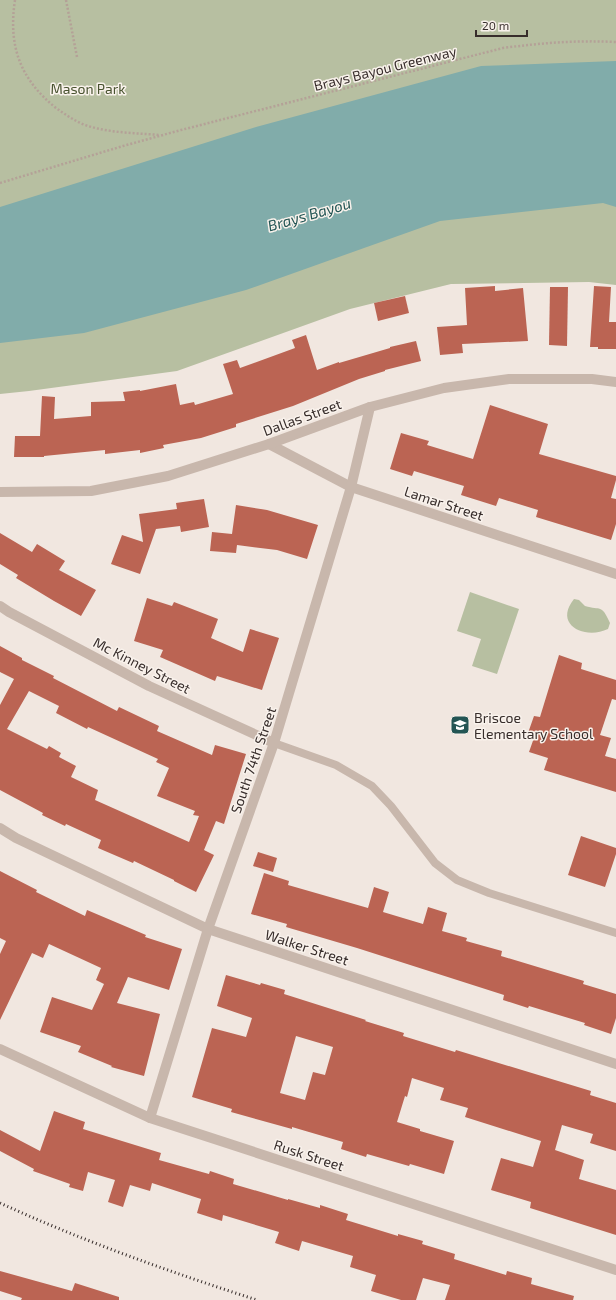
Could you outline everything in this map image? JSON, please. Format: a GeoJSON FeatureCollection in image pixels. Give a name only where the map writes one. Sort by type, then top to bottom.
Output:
{"type":"FeatureCollection","features":[{"type":"Feature","properties":{"kind":"street","name":"Dallas Street"},"geometry":{"type":"LineString","coordinates":[[0,492],[90,491],[168,476],[269,444],[370,407],[444,388],[509,379],[592,379],[616,382]]}},
{"type":"Feature","properties":{"kind":"street","name":"South 74th Street"},"geometry":{"type":"LineString","coordinates":[[150,1118],[208,929],[274,743],[351,487],[370,407]]}},
{"type":"Feature","properties":{"kind":"street","name":"Lamar Street"},"geometry":{"type":"LineString","coordinates":[[269,444],[351,487],[616,574]]}},
{"type":"Feature","properties":{"kind":"street","name":"Mc Kinney Street"},"geometry":{"type":"LineString","coordinates":[[0,606],[149,686],[274,743]]}},
{"type":"Feature","properties":{"kind":"street","name":"Walker Street"},"geometry":{"type":"LineString","coordinates":[[0,828],[16,838],[208,929],[616,1064]]}},
{"type":"Feature","properties":{"kind":"street","name":"Rusk Street"},"geometry":{"type":"LineString","coordinates":[[0,1048],[150,1118],[616,1270]]}},
{"type":"Feature","properties":{"kind":"lane"},"geometry":{"type":"LineString","coordinates":[[274,743],[336,765],[372,786],[391,806],[435,863],[457,880],[489,893],[616,933]]}},
{"type":"Feature","properties":{"kind":"path","name":"Brays Bayou Greenway"},"geometry":{"type":"LineString","coordinates":[[15,0],[12,18],[16,51],[33,86],[50,102],[70,118],[88,126],[117,132],[163,135]]}},
{"type":"Feature","properties":{"kind":"path"},"geometry":{"type":"LineString","coordinates":[[66,0],[77,57]]}},
{"type":"Feature","properties":{"kind":"path","name":"Brays Bayou Greenway"},"geometry":{"type":"LineString","coordinates":[[0,183],[163,135],[503,48],[542,42],[616,42]]}},
{"type":"Feature","properties":{"kind":"green space","name":"Mason Park"},"geometry":{"type":"Polygon","coordinates":[[[0,0],[616,0],[616,285],[589,282],[451,284],[350,309],[177,371],[0,394],[0,0]]]}},
{"type":"Feature","properties":{"kind":"green space"},"geometry":{"type":"Polygon","coordinates":[[[470,592],[519,609],[497,674],[472,666],[481,639],[457,631],[470,592]]]}},
{"type":"Feature","properties":{"kind":"green space"},"geometry":{"type":"Polygon","coordinates":[[[574,599],[579,600],[585,606],[602,610],[610,623],[608,629],[590,633],[574,628],[569,623],[567,616],[568,608],[574,599]]]}},
{"type":"Feature","properties":{"kind":"water","name":"Brays Bayou"},"geometry":{"type":"Polygon","coordinates":[[[616,61],[616,207],[603,203],[440,221],[246,290],[84,333],[0,343],[0,207],[256,127],[481,66],[616,61]]]}},
{"type":"Feature","properties":{"kind":"building"},"geometry":{"type":"Polygon","coordinates":[[[495,286],[495,291],[523,288],[528,341],[462,344],[463,353],[440,355],[437,327],[467,325],[465,288],[495,286]]]}},
{"type":"Feature","properties":{"kind":"building"},"geometry":{"type":"Polygon","coordinates":[[[594,286],[611,287],[609,322],[616,322],[616,349],[598,349],[598,347],[590,347],[594,286]]]}},
{"type":"Feature","properties":{"kind":"building"},"geometry":{"type":"Polygon","coordinates":[[[550,287],[568,287],[567,346],[549,345],[550,287]]]}},
{"type":"Feature","properties":{"kind":"building"},"geometry":{"type":"Polygon","coordinates":[[[405,296],[409,313],[378,321],[374,303],[405,296]]]}},
{"type":"Feature","properties":{"kind":"building"},"geometry":{"type":"Polygon","coordinates":[[[306,335],[317,370],[390,347],[416,341],[421,361],[385,370],[359,379],[293,406],[236,424],[236,427],[201,438],[163,445],[164,448],[140,453],[140,450],[105,454],[105,450],[44,457],[14,457],[15,436],[40,436],[42,396],[55,397],[54,419],[91,416],[91,402],[125,401],[123,392],[140,391],[176,384],[180,405],[194,402],[195,405],[233,394],[223,364],[237,360],[240,368],[295,348],[292,340],[306,335]]]}},
{"type":"Feature","properties":{"kind":"building"},"geometry":{"type":"Polygon","coordinates":[[[490,405],[548,424],[539,454],[616,476],[611,498],[616,499],[616,524],[611,540],[536,517],[538,510],[499,498],[496,506],[461,495],[464,486],[414,471],[412,476],[390,469],[401,433],[429,441],[427,445],[473,459],[490,405]]]}},
{"type":"Feature","properties":{"kind":"building"},"geometry":{"type":"Polygon","coordinates":[[[204,499],[209,527],[181,532],[180,526],[156,529],[140,574],[111,564],[122,535],[143,542],[139,514],[177,509],[176,503],[204,499]]]}},
{"type":"Feature","properties":{"kind":"building"},"geometry":{"type":"Polygon","coordinates":[[[236,505],[267,510],[318,525],[307,559],[277,550],[237,545],[236,553],[210,551],[212,532],[232,534],[236,505]]]}},
{"type":"Feature","properties":{"kind":"building"},"geometry":{"type":"Polygon","coordinates":[[[0,533],[32,552],[37,544],[65,561],[59,570],[96,590],[81,616],[16,578],[18,575],[0,564],[0,533]]]}},
{"type":"Feature","properties":{"kind":"building"},"geometry":{"type":"Polygon","coordinates":[[[147,598],[172,606],[174,602],[218,619],[211,638],[243,652],[250,629],[279,638],[262,690],[217,676],[215,681],[160,657],[163,650],[134,641],[147,598]]]}},
{"type":"Feature","properties":{"kind":"building"},"geometry":{"type":"Polygon","coordinates":[[[0,646],[22,658],[22,660],[54,676],[53,678],[117,711],[119,707],[159,726],[157,731],[212,755],[215,745],[246,754],[224,824],[216,821],[204,850],[214,855],[196,892],[134,861],[133,863],[98,848],[101,840],[42,815],[43,813],[0,790],[0,705],[14,679],[0,672],[0,646]],[[29,691],[7,729],[47,749],[49,746],[61,753],[59,757],[76,766],[71,777],[98,790],[95,800],[189,842],[199,816],[193,815],[195,811],[157,796],[169,768],[156,762],[158,759],[88,727],[87,729],[56,713],[59,706],[29,691]]]}},
{"type":"Feature","properties":{"kind":"building"},"geometry":{"type":"Polygon","coordinates":[[[559,655],[582,663],[581,669],[616,680],[616,700],[612,699],[600,735],[611,738],[605,756],[616,759],[616,792],[544,770],[548,758],[529,752],[535,735],[528,733],[534,716],[540,717],[559,655]]]}},
{"type":"Feature","properties":{"kind":"building"},"geometry":{"type":"Polygon","coordinates":[[[581,836],[616,848],[616,854],[605,887],[568,875],[581,836]]]}},
{"type":"Feature","properties":{"kind":"building"},"geometry":{"type":"Polygon","coordinates":[[[258,852],[277,858],[273,872],[253,866],[258,852]]]}},
{"type":"Feature","properties":{"kind":"building"},"geometry":{"type":"Polygon","coordinates":[[[0,871],[37,890],[36,892],[85,916],[87,910],[146,935],[145,937],[182,949],[169,990],[128,977],[117,1003],[160,1014],[144,1076],[111,1067],[112,1066],[78,1052],[81,1046],[40,1032],[52,997],[92,1010],[104,984],[96,980],[101,968],[49,944],[43,958],[32,953],[0,1020],[0,954],[6,941],[0,938],[0,871]]]}},
{"type":"Feature","properties":{"kind":"building"},"geometry":{"type":"Polygon","coordinates":[[[264,873],[289,881],[288,885],[368,908],[374,887],[389,892],[383,912],[423,924],[428,907],[447,913],[442,931],[467,938],[466,941],[502,951],[501,956],[584,981],[583,984],[616,994],[616,1018],[611,1034],[584,1025],[585,1023],[529,1006],[528,1008],[503,1000],[504,995],[286,927],[287,924],[251,914],[264,873]]]}},
{"type":"Feature","properties":{"kind":"building"},"geometry":{"type":"Polygon","coordinates":[[[226,975],[260,985],[261,983],[285,990],[284,994],[404,1033],[403,1036],[455,1052],[456,1050],[591,1091],[590,1095],[616,1103],[616,1151],[590,1143],[593,1134],[562,1125],[555,1150],[584,1160],[579,1179],[616,1190],[616,1235],[530,1208],[531,1202],[491,1190],[501,1158],[533,1167],[541,1141],[465,1117],[468,1108],[440,1100],[444,1088],[412,1078],[407,1097],[405,1096],[397,1122],[420,1129],[420,1131],[454,1141],[444,1174],[367,1154],[366,1157],[341,1149],[343,1142],[292,1127],[292,1129],[231,1112],[232,1109],[192,1097],[212,1028],[246,1037],[252,1018],[217,1006],[226,975]],[[296,1036],[280,1093],[305,1100],[313,1072],[325,1075],[333,1047],[296,1036]]]}},
{"type":"Feature","properties":{"kind":"building"},"geometry":{"type":"Polygon","coordinates":[[[54,1111],[85,1122],[83,1129],[161,1153],[159,1160],[209,1174],[210,1171],[234,1179],[233,1184],[320,1208],[320,1205],[348,1214],[346,1220],[398,1236],[398,1234],[423,1241],[422,1244],[455,1254],[454,1259],[506,1275],[507,1271],[532,1278],[531,1284],[574,1296],[573,1300],[445,1300],[450,1285],[423,1278],[416,1300],[401,1300],[371,1291],[376,1275],[350,1267],[353,1256],[302,1241],[299,1251],[275,1243],[279,1232],[223,1215],[222,1221],[197,1213],[201,1199],[152,1183],[150,1191],[130,1185],[123,1207],[108,1202],[115,1180],[88,1172],[83,1191],[69,1187],[70,1184],[33,1171],[34,1169],[0,1151],[0,1130],[40,1151],[54,1111]]]}},
{"type":"Feature","properties":{"kind":"building"},"geometry":{"type":"Polygon","coordinates":[[[0,1271],[72,1291],[75,1283],[119,1297],[119,1300],[21,1300],[22,1298],[0,1291],[0,1271]]]}},
{"type":"Feature","properties":{"kind":"railway"},"geometry":{"type":"LineString","coordinates":[[0,1203],[31,1217],[127,1255],[257,1300]]}},
{"type":"Feature","properties":{"kind":"place","name":"Briscoe Elementary School"},"geometry":{"type":"Point","coordinates":[460,725]}}]}
